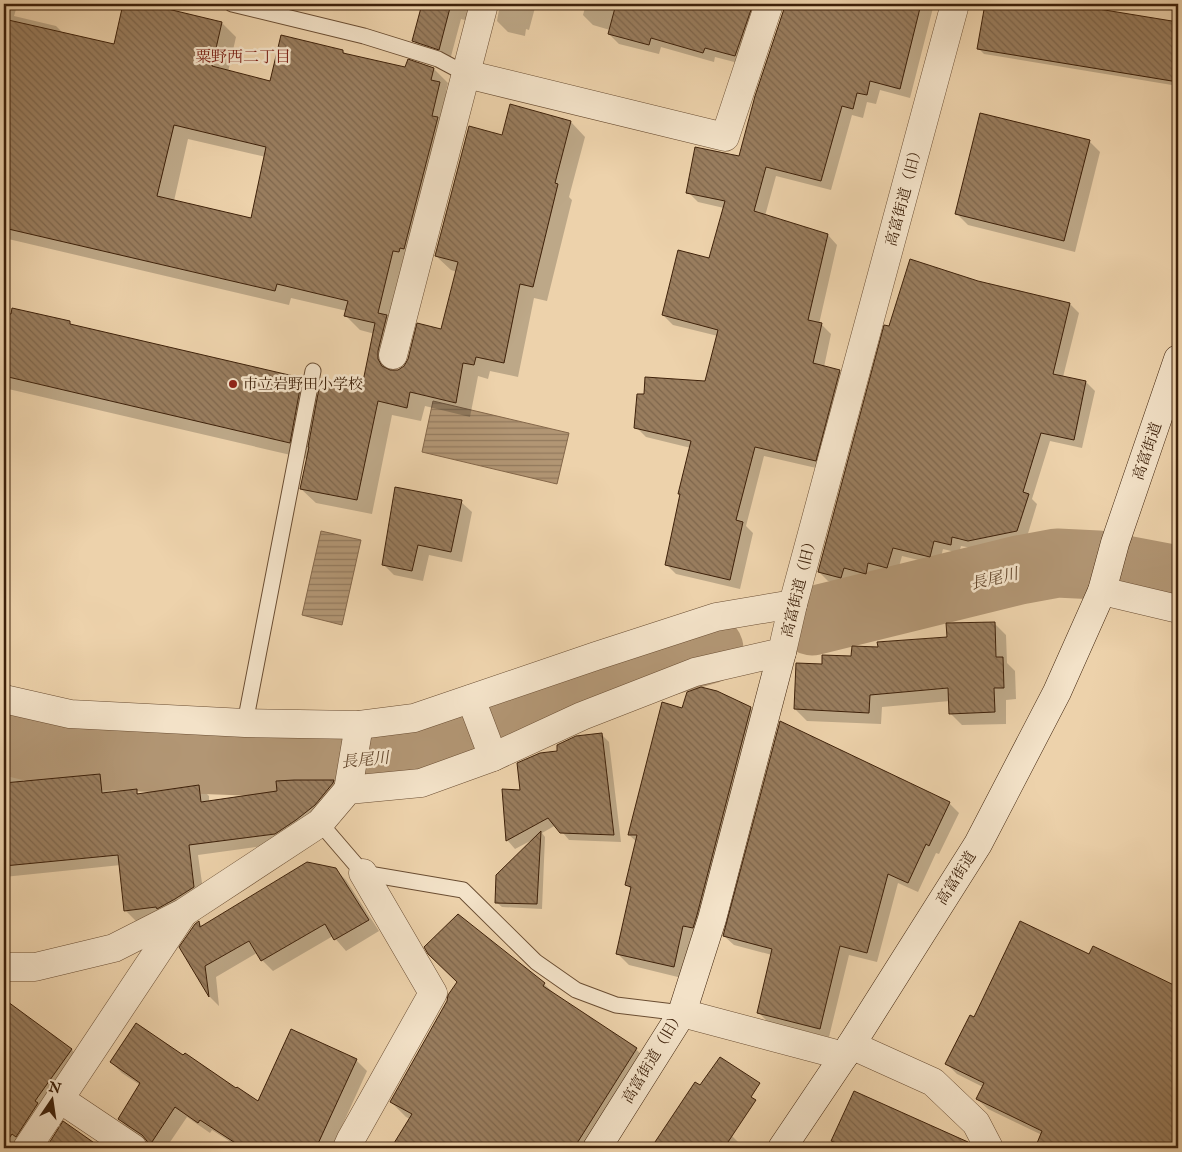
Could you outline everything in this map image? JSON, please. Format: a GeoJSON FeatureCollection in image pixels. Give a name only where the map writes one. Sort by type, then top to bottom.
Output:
{"type":"FeatureCollection","features":[{"type":"Feature","properties":{"kind":"street"},"geometry":{"type":"LineString","coordinates":[[393,354],[484,4]]}},
{"type":"Feature","properties":{"kind":"street"},"geometry":{"type":"LineString","coordinates":[[466,74],[725,137],[769,4]]}},
{"type":"Feature","properties":{"kind":"street","name":"高富街道（旧）"},"geometry":{"type":"LineString","coordinates":[[596,1148],[682,1013],[712,919],[793,604],[955,4]]}},
{"type":"Feature","properties":{"kind":"street","name":"高富街道"},"geometry":{"type":"LineString","coordinates":[[782,1148],[848,1050],[978,844],[1057,692],[1102,591],[1115,543],[1178,359]]}},
{"type":"Feature","properties":{"kind":"street"},"geometry":{"type":"LineString","coordinates":[[1102,591],[1178,610]]}},
{"type":"Feature","properties":{"kind":"street"},"geometry":{"type":"LineString","coordinates":[[4,699],[70,714],[245,722],[358,731],[473,705],[596,656],[716,617],[793,604]]}},
{"type":"Feature","properties":{"kind":"street"},"geometry":{"type":"LineString","coordinates":[[349,784],[421,783],[491,752],[695,672],[782,652]]}},
{"type":"Feature","properties":{"kind":"street"},"geometry":{"type":"LineString","coordinates":[[473,705],[491,752]]}},
{"type":"Feature","properties":{"kind":"street"},"geometry":{"type":"LineString","coordinates":[[4,967],[35,967],[114,948],[183,913],[320,823],[349,784],[358,731]]}},
{"type":"Feature","properties":{"kind":"street"},"geometry":{"type":"LineString","coordinates":[[347,1148],[433,993],[363,873]]}},
{"type":"Feature","properties":{"kind":"street"},"geometry":{"type":"LineString","coordinates":[[27,1148],[183,913]]}},
{"type":"Feature","properties":{"kind":"street"},"geometry":{"type":"LineString","coordinates":[[682,1013],[848,1050],[933,1082],[976,1123],[989,1148]]}},
{"type":"Feature","properties":{"kind":"street"},"geometry":{"type":"LineString","coordinates":[[60,1099],[133,1148]]}},
{"type":"Feature","properties":{"kind":"lane"},"geometry":{"type":"LineString","coordinates":[[232,4],[364,36],[438,59],[466,74]]}},
{"type":"Feature","properties":{"kind":"lane"},"geometry":{"type":"LineString","coordinates":[[245,722],[313,371]]}},
{"type":"Feature","properties":{"kind":"lane"},"geometry":{"type":"LineString","coordinates":[[320,823],[363,873],[463,890],[536,962],[576,990],[616,1005],[682,1013]]}},
{"type":"Feature","properties":{"kind":"shaded area"},"geometry":{"type":"Polygon","coordinates":[[[433,401],[569,433],[557,484],[422,452],[433,401]]]}},
{"type":"Feature","properties":{"kind":"shaded area"},"geometry":{"type":"Polygon","coordinates":[[[321,531],[361,540],[342,625],[302,615],[321,531]]]}},
{"type":"Feature","properties":{"kind":"building"},"geometry":{"type":"Polygon","coordinates":[[[123,4],[147,4],[222,22],[212,66],[270,81],[281,35],[343,50],[343,53],[405,67],[408,59],[434,68],[431,80],[440,82],[432,116],[438,117],[404,249],[400,248],[399,252],[393,251],[378,313],[387,315],[378,351],[378,359],[382,366],[390,370],[398,370],[404,366],[408,359],[417,323],[441,329],[458,262],[435,256],[469,126],[502,135],[510,104],[571,121],[555,183],[558,184],[533,287],[520,284],[504,363],[476,357],[474,365],[463,363],[456,403],[410,392],[407,408],[378,401],[357,500],[300,489],[320,383],[361,391],[375,323],[344,316],[348,301],[277,284],[275,291],[4,228],[4,19],[114,44],[123,4]],[[174,125],[157,196],[251,218],[266,147],[174,125]]]}},
{"type":"Feature","properties":{"kind":"building"},"geometry":{"type":"Polygon","coordinates":[[[422,4],[451,4],[439,50],[412,41],[422,4]]]}},
{"type":"Feature","properties":{"kind":"building"},"geometry":{"type":"Polygon","coordinates":[[[616,4],[753,4],[735,56],[705,48],[703,53],[651,38],[649,45],[608,34],[616,4]]]}},
{"type":"Feature","properties":{"kind":"building"},"geometry":{"type":"Polygon","coordinates":[[[784,4],[921,4],[900,89],[870,81],[867,95],[857,93],[853,109],[842,106],[821,181],[766,167],[754,211],[828,234],[808,320],[822,323],[813,363],[840,370],[816,461],[755,447],[736,520],[743,522],[730,580],[665,565],[680,494],[678,494],[691,441],[634,428],[637,394],[644,394],[645,377],[705,381],[718,330],[662,315],[678,250],[709,258],[725,201],[686,193],[695,147],[739,156],[755,96],[784,9],[784,4]]]}},
{"type":"Feature","properties":{"kind":"building"},"geometry":{"type":"Polygon","coordinates":[[[985,4],[1068,4],[1178,22],[1178,82],[977,49],[985,4]]]}},
{"type":"Feature","properties":{"kind":"building"},"geometry":{"type":"Polygon","coordinates":[[[980,113],[1090,140],[1064,241],[955,214],[980,113]]]}},
{"type":"Feature","properties":{"kind":"building"},"geometry":{"type":"Polygon","coordinates":[[[910,259],[978,281],[1070,303],[1053,374],[1086,381],[1074,440],[1041,433],[1023,492],[1029,494],[1017,531],[968,541],[952,537],[951,545],[934,541],[930,557],[893,548],[887,568],[868,563],[866,574],[844,568],[841,578],[818,572],[884,325],[889,326],[910,259]]]}},
{"type":"Feature","properties":{"kind":"building"},"geometry":{"type":"Polygon","coordinates":[[[12,308],[70,321],[70,324],[302,378],[290,443],[4,376],[4,313],[11,314],[12,308]]]}},
{"type":"Feature","properties":{"kind":"building"},"geometry":{"type":"Polygon","coordinates":[[[395,487],[462,500],[451,552],[418,545],[412,571],[382,565],[395,487]]]}},
{"type":"Feature","properties":{"kind":"building"},"geometry":{"type":"Polygon","coordinates":[[[995,622],[996,657],[1003,657],[1004,688],[994,688],[995,712],[949,714],[948,688],[870,695],[869,713],[794,709],[796,663],[822,664],[822,655],[851,656],[852,646],[878,647],[877,642],[947,637],[946,623],[995,622]]]}},
{"type":"Feature","properties":{"kind":"building"},"geometry":{"type":"Polygon","coordinates":[[[701,687],[717,691],[751,707],[697,915],[693,928],[683,926],[674,967],[616,954],[631,887],[625,885],[637,835],[628,835],[662,702],[682,708],[687,692],[701,687]]]}},
{"type":"Feature","properties":{"kind":"building"},"geometry":{"type":"Polygon","coordinates":[[[780,721],[950,802],[929,846],[926,844],[908,883],[888,874],[867,953],[840,946],[820,1029],[757,1013],[772,949],[723,936],[780,721]]]}},
{"type":"Feature","properties":{"kind":"building"},"geometry":{"type":"Polygon","coordinates":[[[602,733],[614,835],[560,833],[548,818],[506,841],[502,789],[520,790],[517,763],[540,753],[557,751],[557,745],[576,736],[602,733]]]}},
{"type":"Feature","properties":{"kind":"building"},"geometry":{"type":"Polygon","coordinates":[[[100,774],[102,793],[137,789],[137,794],[199,785],[201,802],[277,791],[276,781],[334,780],[315,805],[275,834],[189,845],[194,887],[157,909],[156,907],[124,911],[118,855],[4,866],[4,783],[100,774]]]}},
{"type":"Feature","properties":{"kind":"building"},"geometry":{"type":"Polygon","coordinates":[[[541,831],[537,904],[495,903],[496,875],[541,831]]]}},
{"type":"Feature","properties":{"kind":"building"},"geometry":{"type":"Polygon","coordinates":[[[307,862],[336,868],[369,920],[334,940],[325,924],[261,961],[249,941],[205,966],[209,997],[179,947],[195,924],[199,921],[200,927],[307,862]]]}},
{"type":"Feature","properties":{"kind":"building"},"geometry":{"type":"Polygon","coordinates":[[[458,914],[545,983],[543,986],[637,1048],[574,1148],[391,1148],[412,1114],[390,1102],[447,1001],[448,995],[457,982],[428,954],[424,947],[458,914]]]}},
{"type":"Feature","properties":{"kind":"building"},"geometry":{"type":"Polygon","coordinates":[[[1020,921],[1089,954],[1093,946],[1178,987],[1178,1148],[1035,1148],[1042,1131],[976,1099],[984,1083],[945,1064],[970,1015],[974,1017],[1020,921]]]}},
{"type":"Feature","properties":{"kind":"building"},"geometry":{"type":"Polygon","coordinates":[[[4,999],[72,1049],[35,1101],[38,1103],[16,1137],[12,1134],[4,1146],[4,999]]]}},
{"type":"Feature","properties":{"kind":"building"},"geometry":{"type":"Polygon","coordinates":[[[136,1023],[183,1055],[185,1053],[258,1101],[291,1029],[357,1059],[316,1148],[243,1148],[200,1120],[198,1123],[175,1107],[148,1148],[147,1141],[142,1135],[118,1119],[140,1083],[110,1062],[136,1023]]]}},
{"type":"Feature","properties":{"kind":"building"},"geometry":{"type":"Polygon","coordinates":[[[720,1057],[760,1083],[751,1097],[756,1100],[724,1148],[651,1148],[695,1082],[700,1085],[720,1057]]]}},
{"type":"Feature","properties":{"kind":"building"},"geometry":{"type":"Polygon","coordinates":[[[854,1091],[968,1142],[972,1148],[849,1148],[831,1141],[854,1091]]]}},
{"type":"Feature","properties":{"kind":"building"},"geometry":{"type":"Polygon","coordinates":[[[63,1121],[100,1147],[101,1145],[105,1148],[46,1148],[63,1121]]]}},
{"type":"Feature","properties":{"kind":"waterway","name":"長尾川"},"geometry":{"type":"LineString","coordinates":[[812,621],[1019,570],[1057,563],[1098,565],[1178,580]]}},
{"type":"Feature","properties":{"kind":"waterway","name":"長尾川"},"geometry":{"type":"LineString","coordinates":[[4,740],[62,754],[319,764],[433,751],[588,684],[709,649]]}},
{"type":"Feature","properties":{"kind":"place","name":"市立岩野田小学校"},"geometry":{"type":"Point","coordinates":[233,384]}},
{"type":"Feature","properties":{"kind":"district","name":"粟野西二丁目"},"geometry":{"type":"Point","coordinates":[243,56]}}]}
